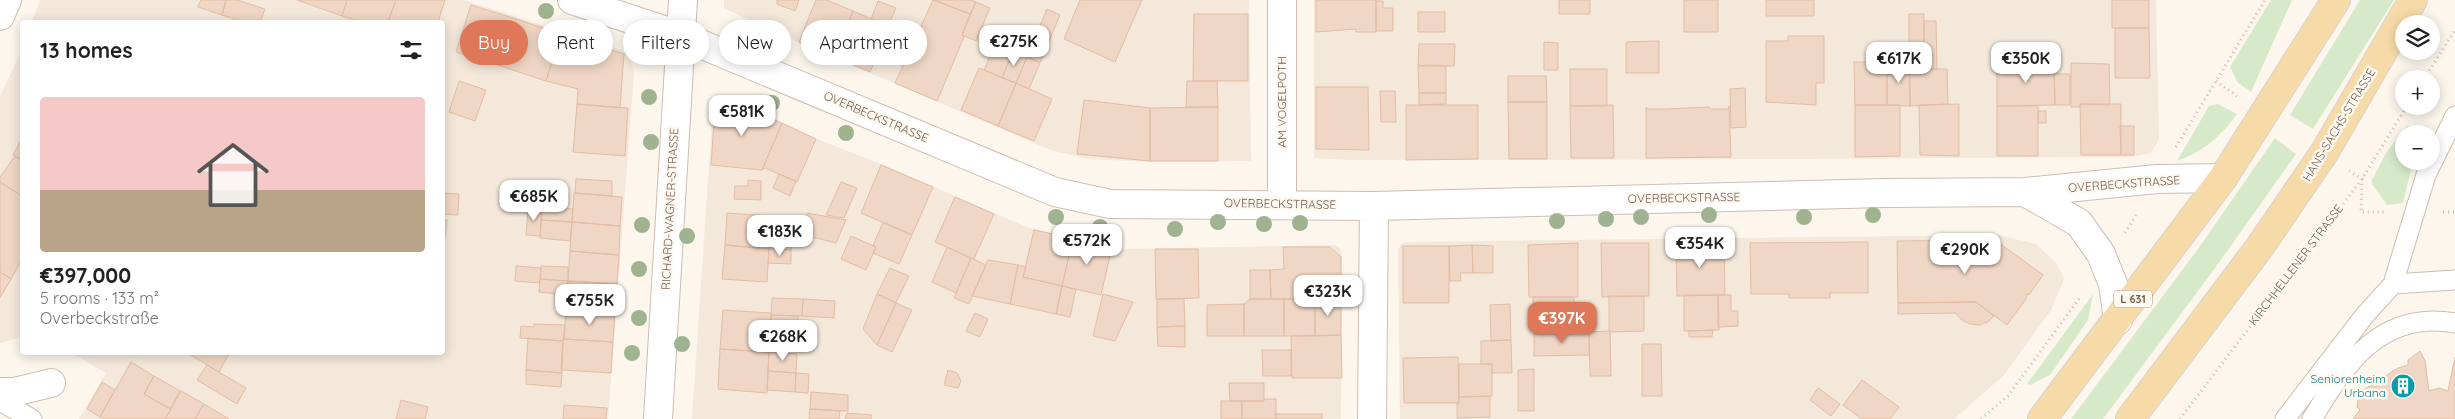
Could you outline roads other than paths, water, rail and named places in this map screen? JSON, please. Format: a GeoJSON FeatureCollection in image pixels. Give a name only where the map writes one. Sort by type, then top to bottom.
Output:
{"type":"FeatureCollection","features":[{"type":"Feature","properties":{"kind":"main road","name":"L 631"},"geometry":{"type":"LineString","coordinates":[[2042,419],[2118,320],[2222,178],[2336,0]]}},
{"type":"Feature","properties":{"kind":"main road","name":"HANS-SACHS-STRASSE"},"geometry":{"type":"LineString","coordinates":[[2130,419],[2259,248],[2324,154],[2413,0]]}},
{"type":"Feature","properties":{"kind":"street"},"geometry":{"type":"LineString","coordinates":[[0,16],[7,0]]}},
{"type":"Feature","properties":{"kind":"street","name":"OVERBECKSTRASSE"},"geometry":{"type":"LineString","coordinates":[[572,0],[633,20]]}},
{"type":"Feature","properties":{"kind":"street","name":"RICHARD-WAGNER-STRASSE"},"geometry":{"type":"LineString","coordinates":[[681,20],[683,0]]}},
{"type":"Feature","properties":{"kind":"street","name":"AM VOGELPOTH"},"geometry":{"type":"LineString","coordinates":[[1282,0],[1282,203]]}},
{"type":"Feature","properties":{"kind":"street","name":"OVERBECKSTRASSE"},"geometry":{"type":"LineString","coordinates":[[709,48],[1055,192],[1110,204],[1282,203],[1374,206],[1884,193],[2025,192],[2157,180],[2222,178]]}},
{"type":"Feature","properties":{"kind":"street","name":"RICHARD-WAGNER-STRASSE"},"geometry":{"type":"LineString","coordinates":[[658,419],[677,65]]}},
{"type":"Feature","properties":{"kind":"street"},"geometry":{"type":"LineString","coordinates":[[2025,192],[2079,223],[2100,254],[2113,284],[2118,320]]}},
{"type":"Feature","properties":{"kind":"street"},"geometry":{"type":"LineString","coordinates":[[1372,419],[1374,206]]}},
{"type":"Feature","properties":{"kind":"street"},"geometry":{"type":"LineString","coordinates":[[0,392],[14,392],[51,383]]}},
{"type":"Feature","properties":{"kind":"lane"},"geometry":{"type":"LineString","coordinates":[[2284,419],[2365,315],[2393,284],[2426,175],[2455,116]]}},
{"type":"Feature","properties":{"kind":"lane"},"geometry":{"type":"LineString","coordinates":[[2393,284],[2455,280]]}},
{"type":"Feature","properties":{"kind":"lane"},"geometry":{"type":"LineString","coordinates":[[2312,419],[2346,367],[2366,345],[2395,329],[2426,321],[2455,323]]}},
{"type":"Feature","properties":{"kind":"lane"},"geometry":{"type":"LineString","coordinates":[[0,401],[32,419]]}},
{"type":"Feature","properties":{"kind":"place","name":"Seniorenheim Urbana"},"geometry":{"type":"Point","coordinates":[2403,386]}}]}
